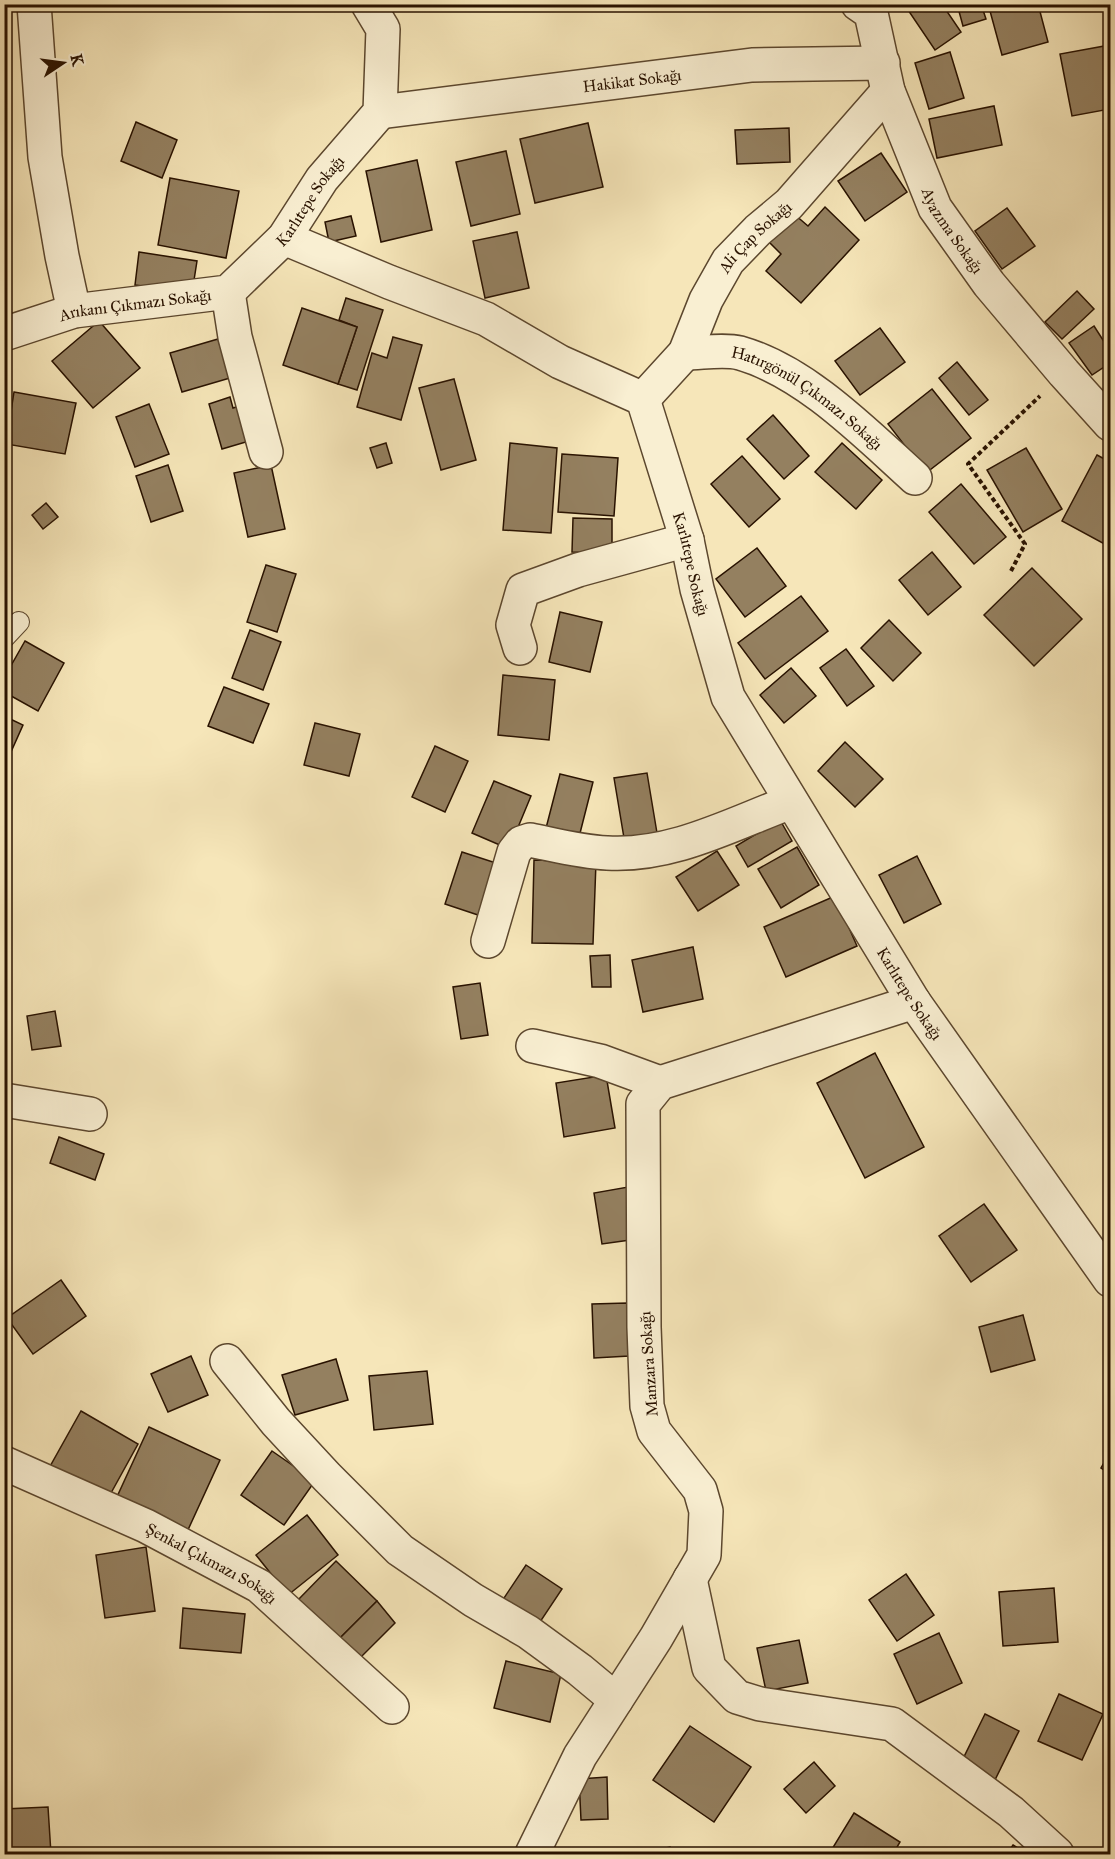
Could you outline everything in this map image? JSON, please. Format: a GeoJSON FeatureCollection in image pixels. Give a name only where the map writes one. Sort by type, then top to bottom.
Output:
{"type":"FeatureCollection","features":[{"type":"Feature","properties":{"kind":"street"},"geometry":{"type":"LineString","coordinates":[[34,4],[45,157],[74,311]]}},
{"type":"Feature","properties":{"kind":"street"},"geometry":{"type":"LineString","coordinates":[[368,4],[383,29],[380,112]]}},
{"type":"Feature","properties":{"kind":"street","name":"Ayazma Sokağı"},"geometry":{"type":"LineString","coordinates":[[858,4],[872,13],[886,77],[934,208],[989,284],[1110,424]]}},
{"type":"Feature","properties":{"kind":"street","name":"Hakikat Sokağı"},"geometry":{"type":"LineString","coordinates":[[380,112],[752,65],[886,77]]}},
{"type":"Feature","properties":{"kind":"street","name":"Ali Çap Sokağı"},"geometry":{"type":"LineString","coordinates":[[643,399],[685,353],[706,300],[728,261],[758,230],[789,204],[886,77]]}},
{"type":"Feature","properties":{"kind":"street","name":"Karlıtepe Sokağı"},"geometry":{"type":"LineString","coordinates":[[380,112],[322,178],[284,238],[486,319],[560,362],[643,399],[687,540],[697,589],[728,697],[914,1002],[1110,1280]]}},
{"type":"Feature","properties":{"kind":"street","name":"Arıkanı Çıkmazı Sokağı"},"geometry":{"type":"LineString","coordinates":[[4,334],[74,311],[228,292],[284,238]]}},
{"type":"Feature","properties":{"kind":"street"},"geometry":{"type":"LineString","coordinates":[[228,292],[235,337],[266,452]]}},
{"type":"Feature","properties":{"kind":"street","name":"Hatırgönül Çıkmazı Sokağı"},"geometry":{"type":"LineString","coordinates":[[685,353],[738,353],[775,366],[836,407],[915,478]]}},
{"type":"Feature","properties":{"kind":"street"},"geometry":{"type":"LineString","coordinates":[[520,648],[513,625],[523,590],[578,570],[687,540]]}},
{"type":"Feature","properties":{"kind":"street"},"geometry":{"type":"LineString","coordinates":[[488,941],[514,852],[520,843],[530,840],[606,853],[641,852],[677,846],[791,802]]}},
{"type":"Feature","properties":{"kind":"street"},"geometry":{"type":"LineString","coordinates":[[533,1046],[600,1061],[660,1083],[914,1002]]}},
{"type":"Feature","properties":{"kind":"street","name":"Manzara Sokağı"},"geometry":{"type":"LineString","coordinates":[[532,1854],[580,1756],[704,1555],[706,1511],[700,1490],[654,1431],[648,1406],[644,1327],[643,1104],[660,1083]]}},
{"type":"Feature","properties":{"kind":"street"},"geometry":{"type":"LineString","coordinates":[[4,1100],[90,1114]]}},
{"type":"Feature","properties":{"kind":"street"},"geometry":{"type":"LineString","coordinates":[[227,1360],[284,1430],[400,1550],[473,1600],[528,1632],[616,1700]]}},
{"type":"Feature","properties":{"kind":"street","name":"Şenkal Çıkmazı Sokağı"},"geometry":{"type":"LineString","coordinates":[[4,1463],[146,1526],[259,1586],[392,1707]]}},
{"type":"Feature","properties":{"kind":"street"},"geometry":{"type":"LineString","coordinates":[[690,1579],[709,1668],[737,1697],[759,1704],[892,1724],[1011,1812],[1057,1854]]}},
{"type":"Feature","properties":{"kind":"lane"},"geometry":{"type":"LineString","coordinates":[[4,638],[19,622]]}},
{"type":"Feature","properties":{"kind":"path"},"geometry":{"type":"LineString","coordinates":[[1011,571],[1025,544],[968,464],[1064,373]]}},
{"type":"Feature","properties":{"kind":"building"},"geometry":{"type":"Polygon","coordinates":[[[904,4],[942,4],[961,32],[935,50],[904,4]]]}},
{"type":"Feature","properties":{"kind":"building"},"geometry":{"type":"Polygon","coordinates":[[[957,4],[981,4],[986,19],[963,26],[957,4]]]}},
{"type":"Feature","properties":{"kind":"building"},"geometry":{"type":"Polygon","coordinates":[[[1013,4],[1038,4],[1048,42],[1002,55],[990,11],[1013,4]]]}},
{"type":"Feature","properties":{"kind":"building"},"geometry":{"type":"Polygon","coordinates":[[[1110,45],[1110,109],[1072,116],[1060,54],[1110,45]]]}},
{"type":"Feature","properties":{"kind":"building"},"geometry":{"type":"Polygon","coordinates":[[[950,52],[964,98],[929,109],[915,63],[950,52]]]}},
{"type":"Feature","properties":{"kind":"building"},"geometry":{"type":"Polygon","coordinates":[[[994,106],[1002,145],[937,158],[929,119],[994,106]]]}},
{"type":"Feature","properties":{"kind":"building"},"geometry":{"type":"Polygon","coordinates":[[[136,122],[177,140],[162,178],[121,161],[136,122]]]}},
{"type":"Feature","properties":{"kind":"building"},"geometry":{"type":"Polygon","coordinates":[[[588,123],[603,187],[535,203],[520,139],[588,123]]]}},
{"type":"Feature","properties":{"kind":"building"},"geometry":{"type":"Polygon","coordinates":[[[789,128],[790,162],[737,164],[735,130],[789,128]]]}},
{"type":"Feature","properties":{"kind":"building"},"geometry":{"type":"Polygon","coordinates":[[[506,151],[520,214],[471,226],[456,162],[506,151]]]}},
{"type":"Feature","properties":{"kind":"building"},"geometry":{"type":"Polygon","coordinates":[[[881,153],[907,192],[865,221],[838,181],[881,153]]]}},
{"type":"Feature","properties":{"kind":"building"},"geometry":{"type":"Polygon","coordinates":[[[417,160],[432,230],[381,242],[366,171],[417,160]]]}},
{"type":"Feature","properties":{"kind":"building"},"geometry":{"type":"Polygon","coordinates":[[[170,178],[239,191],[226,258],[158,245],[170,178]]]}},
{"type":"Feature","properties":{"kind":"building"},"geometry":{"type":"Polygon","coordinates":[[[825,207],[859,240],[801,303],[766,271],[781,254],[768,241],[794,214],[808,226],[825,207]]]}},
{"type":"Feature","properties":{"kind":"building"},"geometry":{"type":"Polygon","coordinates":[[[1007,208],[1035,246],[1002,269],[975,231],[1007,208]]]}},
{"type":"Feature","properties":{"kind":"building"},"geometry":{"type":"Polygon","coordinates":[[[351,216],[356,236],[329,242],[325,222],[351,216]]]}},
{"type":"Feature","properties":{"kind":"building"},"geometry":{"type":"Polygon","coordinates":[[[517,232],[529,288],[485,298],[473,241],[517,232]]]}},
{"type":"Feature","properties":{"kind":"building"},"geometry":{"type":"Polygon","coordinates":[[[139,252],[197,261],[192,293],[135,285],[139,252]]]}},
{"type":"Feature","properties":{"kind":"building"},"geometry":{"type":"Polygon","coordinates":[[[1077,291],[1094,309],[1062,339],[1045,322],[1077,291]]]}},
{"type":"Feature","properties":{"kind":"building"},"geometry":{"type":"Polygon","coordinates":[[[346,298],[383,310],[357,390],[338,384],[357,327],[339,320],[346,298]]]}},
{"type":"Feature","properties":{"kind":"building"},"geometry":{"type":"Polygon","coordinates":[[[302,308],[357,327],[338,384],[283,365],[302,308]]]}},
{"type":"Feature","properties":{"kind":"building"},"geometry":{"type":"Polygon","coordinates":[[[99,321],[140,368],[93,408],[52,361],[99,321]]]}},
{"type":"Feature","properties":{"kind":"building"},"geometry":{"type":"Polygon","coordinates":[[[1094,326],[1110,351],[1110,363],[1092,375],[1069,343],[1094,326]]]}},
{"type":"Feature","properties":{"kind":"building"},"geometry":{"type":"Polygon","coordinates":[[[880,328],[905,362],[860,395],[835,361],[880,328]]]}},
{"type":"Feature","properties":{"kind":"building"},"geometry":{"type":"Polygon","coordinates":[[[393,337],[422,345],[401,420],[357,407],[372,353],[387,358],[393,337]]]}},
{"type":"Feature","properties":{"kind":"building"},"geometry":{"type":"Polygon","coordinates":[[[218,339],[230,378],[182,392],[170,353],[218,339]]]}},
{"type":"Feature","properties":{"kind":"building"},"geometry":{"type":"Polygon","coordinates":[[[957,362],[988,400],[969,415],[939,378],[957,362]]]}},
{"type":"Feature","properties":{"kind":"building"},"geometry":{"type":"Polygon","coordinates":[[[454,379],[476,460],[441,470],[419,388],[454,379]]]}},
{"type":"Feature","properties":{"kind":"building"},"geometry":{"type":"Polygon","coordinates":[[[932,389],[971,438],[926,473],[888,424],[932,389]]]}},
{"type":"Feature","properties":{"kind":"building"},"geometry":{"type":"Polygon","coordinates":[[[14,392],[76,403],[65,454],[6,444],[14,392]]]}},
{"type":"Feature","properties":{"kind":"building"},"geometry":{"type":"Polygon","coordinates":[[[230,397],[233,408],[246,404],[256,439],[222,449],[209,404],[230,397]]]}},
{"type":"Feature","properties":{"kind":"building"},"geometry":{"type":"Polygon","coordinates":[[[149,404],[169,454],[135,467],[116,417],[149,404]]]}},
{"type":"Feature","properties":{"kind":"building"},"geometry":{"type":"Polygon","coordinates":[[[773,415],[809,456],[784,479],[747,439],[773,415]]]}},
{"type":"Feature","properties":{"kind":"building"},"geometry":{"type":"Polygon","coordinates":[[[386,443],[392,463],[377,468],[370,448],[386,443]]]}},
{"type":"Feature","properties":{"kind":"building"},"geometry":{"type":"Polygon","coordinates":[[[510,443],[557,448],[551,533],[503,530],[510,443]]]}},
{"type":"Feature","properties":{"kind":"building"},"geometry":{"type":"Polygon","coordinates":[[[842,443],[882,480],[856,509],[815,472],[842,443]]]}},
{"type":"Feature","properties":{"kind":"building"},"geometry":{"type":"Polygon","coordinates":[[[1026,448],[1062,509],[1023,532],[987,470],[1026,448]]]}},
{"type":"Feature","properties":{"kind":"building"},"geometry":{"type":"Polygon","coordinates":[[[562,454],[618,458],[614,516],[558,512],[562,454]]]}},
{"type":"Feature","properties":{"kind":"building"},"geometry":{"type":"Polygon","coordinates":[[[1097,455],[1110,462],[1110,547],[1062,521],[1097,455]]]}},
{"type":"Feature","properties":{"kind":"building"},"geometry":{"type":"Polygon","coordinates":[[[742,456],[780,499],[749,527],[711,484],[742,456]]]}},
{"type":"Feature","properties":{"kind":"building"},"geometry":{"type":"Polygon","coordinates":[[[168,465],[183,511],[151,522],[136,476],[168,465]]]}},
{"type":"Feature","properties":{"kind":"building"},"geometry":{"type":"Polygon","coordinates":[[[271,465],[285,529],[248,537],[234,473],[271,465]]]}},
{"type":"Feature","properties":{"kind":"building"},"geometry":{"type":"Polygon","coordinates":[[[961,484],[1006,537],[974,564],[929,512],[961,484]]]}},
{"type":"Feature","properties":{"kind":"building"},"geometry":{"type":"Polygon","coordinates":[[[46,503],[58,517],[43,529],[32,515],[46,503]]]}},
{"type":"Feature","properties":{"kind":"building"},"geometry":{"type":"Polygon","coordinates":[[[573,518],[612,519],[612,553],[572,552],[573,518]]]}},
{"type":"Feature","properties":{"kind":"building"},"geometry":{"type":"Polygon","coordinates":[[[757,548],[786,586],[745,617],[716,579],[757,548]]]}},
{"type":"Feature","properties":{"kind":"building"},"geometry":{"type":"Polygon","coordinates":[[[932,552],[961,587],[928,615],[899,580],[932,552]]]}},
{"type":"Feature","properties":{"kind":"building"},"geometry":{"type":"Polygon","coordinates":[[[266,565],[296,574],[277,632],[247,622],[266,565]]]}},
{"type":"Feature","properties":{"kind":"building"},"geometry":{"type":"Polygon","coordinates":[[[1032,568],[1082,619],[1034,666],[984,615],[1032,568]]]}},
{"type":"Feature","properties":{"kind":"building"},"geometry":{"type":"Polygon","coordinates":[[[801,596],[828,631],[765,679],[738,643],[801,596]]]}},
{"type":"Feature","properties":{"kind":"building"},"geometry":{"type":"Polygon","coordinates":[[[560,612],[602,622],[590,672],[549,662],[560,612]]]}},
{"type":"Feature","properties":{"kind":"building"},"geometry":{"type":"Polygon","coordinates":[[[889,620],[921,653],[893,681],[861,648],[889,620]]]}},
{"type":"Feature","properties":{"kind":"building"},"geometry":{"type":"Polygon","coordinates":[[[250,630],[281,642],[263,690],[232,678],[250,630]]]}},
{"type":"Feature","properties":{"kind":"building"},"geometry":{"type":"Polygon","coordinates":[[[25,641],[64,663],[38,711],[4,692],[4,678],[25,641]]]}},
{"type":"Feature","properties":{"kind":"building"},"geometry":{"type":"Polygon","coordinates":[[[846,649],[874,686],[847,706],[820,668],[846,649]]]}},
{"type":"Feature","properties":{"kind":"building"},"geometry":{"type":"Polygon","coordinates":[[[791,668],[816,696],[784,723],[760,695],[791,668]]]}},
{"type":"Feature","properties":{"kind":"building"},"geometry":{"type":"Polygon","coordinates":[[[503,675],[555,680],[549,740],[498,735],[503,675]]]}},
{"type":"Feature","properties":{"kind":"building"},"geometry":{"type":"Polygon","coordinates":[[[224,687],[269,704],[253,743],[208,726],[224,687]]]}},
{"type":"Feature","properties":{"kind":"building"},"geometry":{"type":"Polygon","coordinates":[[[4,716],[23,725],[6,763],[4,762],[4,716]]]}},
{"type":"Feature","properties":{"kind":"building"},"geometry":{"type":"Polygon","coordinates":[[[315,723],[360,734],[349,776],[304,765],[315,723]]]}},
{"type":"Feature","properties":{"kind":"building"},"geometry":{"type":"Polygon","coordinates":[[[845,742],[883,779],[855,807],[818,771],[845,742]]]}},
{"type":"Feature","properties":{"kind":"building"},"geometry":{"type":"Polygon","coordinates":[[[435,746],[468,761],[445,812],[412,797],[435,746]]]}},
{"type":"Feature","properties":{"kind":"building"},"geometry":{"type":"Polygon","coordinates":[[[647,773],[658,839],[625,844],[614,778],[647,773]]]}},
{"type":"Feature","properties":{"kind":"building"},"geometry":{"type":"Polygon","coordinates":[[[560,774],[593,782],[578,841],[545,832],[560,774]]]}},
{"type":"Feature","properties":{"kind":"building"},"geometry":{"type":"Polygon","coordinates":[[[494,781],[531,796],[509,849],[472,833],[494,781]]]}},
{"type":"Feature","properties":{"kind":"building"},"geometry":{"type":"Polygon","coordinates":[[[780,820],[792,841],[748,867],[736,846],[780,820]]]}},
{"type":"Feature","properties":{"kind":"building"},"geometry":{"type":"Polygon","coordinates":[[[797,847],[819,885],[781,908],[758,869],[797,847]]]}},
{"type":"Feature","properties":{"kind":"building"},"geometry":{"type":"Polygon","coordinates":[[[717,851],[739,885],[698,911],[676,877],[717,851]]]}},
{"type":"Feature","properties":{"kind":"building"},"geometry":{"type":"Polygon","coordinates":[[[462,852],[499,864],[481,916],[445,904],[462,852]]]}},
{"type":"Feature","properties":{"kind":"building"},"geometry":{"type":"Polygon","coordinates":[[[917,856],[941,904],[904,923],[879,875],[917,856]]]}},
{"type":"Feature","properties":{"kind":"building"},"geometry":{"type":"Polygon","coordinates":[[[534,860],[596,862],[593,944],[532,943],[534,860]]]}},
{"type":"Feature","properties":{"kind":"building"},"geometry":{"type":"Polygon","coordinates":[[[835,896],[857,946],[786,977],[764,927],[835,896]]]}},
{"type":"Feature","properties":{"kind":"building"},"geometry":{"type":"Polygon","coordinates":[[[693,947],[703,999],[643,1012],[632,960],[693,947]]]}},
{"type":"Feature","properties":{"kind":"building"},"geometry":{"type":"Polygon","coordinates":[[[610,955],[611,987],[592,987],[590,956],[610,955]]]}},
{"type":"Feature","properties":{"kind":"building"},"geometry":{"type":"Polygon","coordinates":[[[480,983],[488,1035],[461,1039],[453,987],[480,983]]]}},
{"type":"Feature","properties":{"kind":"building"},"geometry":{"type":"Polygon","coordinates":[[[55,1011],[61,1046],[32,1050],[27,1016],[55,1011]]]}},
{"type":"Feature","properties":{"kind":"building"},"geometry":{"type":"Polygon","coordinates":[[[875,1053],[924,1147],[865,1178],[817,1083],[875,1053]]]}},
{"type":"Feature","properties":{"kind":"building"},"geometry":{"type":"Polygon","coordinates":[[[606,1075],[615,1128],[564,1137],[556,1083],[606,1075]]]}},
{"type":"Feature","properties":{"kind":"building"},"geometry":{"type":"Polygon","coordinates":[[[59,1137],[104,1154],[95,1180],[50,1163],[59,1137]]]}},
{"type":"Feature","properties":{"kind":"building"},"geometry":{"type":"Polygon","coordinates":[[[628,1187],[637,1239],[602,1244],[594,1193],[628,1187]]]}},
{"type":"Feature","properties":{"kind":"building"},"geometry":{"type":"Polygon","coordinates":[[[984,1204],[1017,1250],[971,1282],[939,1236],[984,1204]]]}},
{"type":"Feature","properties":{"kind":"building"},"geometry":{"type":"Polygon","coordinates":[[[61,1280],[86,1316],[33,1354],[7,1318],[61,1280]]]}},
{"type":"Feature","properties":{"kind":"building"},"geometry":{"type":"Polygon","coordinates":[[[627,1303],[629,1356],[594,1358],[592,1304],[627,1303]]]}},
{"type":"Feature","properties":{"kind":"building"},"geometry":{"type":"Polygon","coordinates":[[[1023,1315],[1035,1360],[991,1372],[979,1327],[1023,1315]]]}},
{"type":"Feature","properties":{"kind":"building"},"geometry":{"type":"Polygon","coordinates":[[[191,1356],[208,1395],[168,1412],[151,1374],[191,1356]]]}},
{"type":"Feature","properties":{"kind":"building"},"geometry":{"type":"Polygon","coordinates":[[[336,1359],[348,1400],[295,1415],[282,1375],[336,1359]]]}},
{"type":"Feature","properties":{"kind":"building"},"geometry":{"type":"Polygon","coordinates":[[[427,1371],[433,1424],[374,1430],[369,1376],[427,1371]]]}},
{"type":"Feature","properties":{"kind":"building"},"geometry":{"type":"Polygon","coordinates":[[[81,1411],[138,1444],[106,1502],[48,1470],[81,1411]]]}},
{"type":"Feature","properties":{"kind":"building"},"geometry":{"type":"Polygon","coordinates":[[[149,1427],[220,1460],[187,1532],[116,1499],[149,1427]]]}},
{"type":"Feature","properties":{"kind":"building"},"geometry":{"type":"Polygon","coordinates":[[[272,1451],[315,1481],[284,1525],[241,1495],[272,1451]]]}},
{"type":"Feature","properties":{"kind":"building"},"geometry":{"type":"Polygon","coordinates":[[[1110,1452],[1110,1474],[1101,1468],[1110,1452]]]}},
{"type":"Feature","properties":{"kind":"building"},"geometry":{"type":"Polygon","coordinates":[[[307,1515],[338,1555],[288,1595],[256,1555],[307,1515]]]}},
{"type":"Feature","properties":{"kind":"building"},"geometry":{"type":"Polygon","coordinates":[[[146,1547],[155,1611],[105,1618],[96,1555],[146,1547]]]}},
{"type":"Feature","properties":{"kind":"building"},"geometry":{"type":"Polygon","coordinates":[[[336,1561],[377,1601],[337,1641],[297,1601],[336,1561]]]}},
{"type":"Feature","properties":{"kind":"building"},"geometry":{"type":"Polygon","coordinates":[[[526,1565],[562,1589],[536,1628],[500,1604],[526,1565]]]}},
{"type":"Feature","properties":{"kind":"building"},"geometry":{"type":"Polygon","coordinates":[[[906,1574],[934,1615],[897,1641],[869,1600],[906,1574]]]}},
{"type":"Feature","properties":{"kind":"building"},"geometry":{"type":"Polygon","coordinates":[[[1054,1588],[1058,1642],[1003,1646],[999,1592],[1054,1588]]]}},
{"type":"Feature","properties":{"kind":"building"},"geometry":{"type":"Polygon","coordinates":[[[377,1601],[395,1623],[357,1661],[337,1641],[377,1601]]]}},
{"type":"Feature","properties":{"kind":"building"},"geometry":{"type":"Polygon","coordinates":[[[183,1608],[245,1614],[241,1653],[180,1648],[183,1608]]]}},
{"type":"Feature","properties":{"kind":"building"},"geometry":{"type":"Polygon","coordinates":[[[939,1633],[962,1683],[917,1704],[894,1654],[939,1633]]]}},
{"type":"Feature","properties":{"kind":"building"},"geometry":{"type":"Polygon","coordinates":[[[799,1640],[808,1683],[766,1691],[757,1648],[799,1640]]]}},
{"type":"Feature","properties":{"kind":"building"},"geometry":{"type":"Polygon","coordinates":[[[506,1661],[561,1674],[550,1722],[494,1708],[506,1661]]]}},
{"type":"Feature","properties":{"kind":"building"},"geometry":{"type":"Polygon","coordinates":[[[1059,1694],[1103,1714],[1082,1760],[1038,1741],[1059,1694]]]}},
{"type":"Feature","properties":{"kind":"building"},"geometry":{"type":"Polygon","coordinates":[[[985,1714],[1019,1731],[993,1784],[959,1767],[985,1714]]]}},
{"type":"Feature","properties":{"kind":"building"},"geometry":{"type":"Polygon","coordinates":[[[690,1726],[751,1767],[714,1822],[653,1780],[690,1726]]]}},
{"type":"Feature","properties":{"kind":"building"},"geometry":{"type":"Polygon","coordinates":[[[814,1762],[835,1786],[806,1813],[784,1789],[814,1762]]]}},
{"type":"Feature","properties":{"kind":"building"},"geometry":{"type":"Polygon","coordinates":[[[607,1777],[608,1819],[581,1820],[579,1779],[607,1777]]]}},
{"type":"Feature","properties":{"kind":"building"},"geometry":{"type":"Polygon","coordinates":[[[48,1807],[51,1854],[4,1854],[4,1809],[48,1807]]]}},
{"type":"Feature","properties":{"kind":"building"},"geometry":{"type":"Polygon","coordinates":[[[854,1813],[900,1842],[893,1854],[829,1854],[854,1813]]]}},
{"type":"Feature","properties":{"kind":"building"},"geometry":{"type":"Polygon","coordinates":[[[1013,1845],[1027,1854],[1007,1854],[1013,1845]]]}},
{"type":"Feature","properties":{"kind":"building"},"geometry":{"type":"Polygon","coordinates":[[[670,1847],[672,1854],[636,1854],[670,1847]]]}}]}
